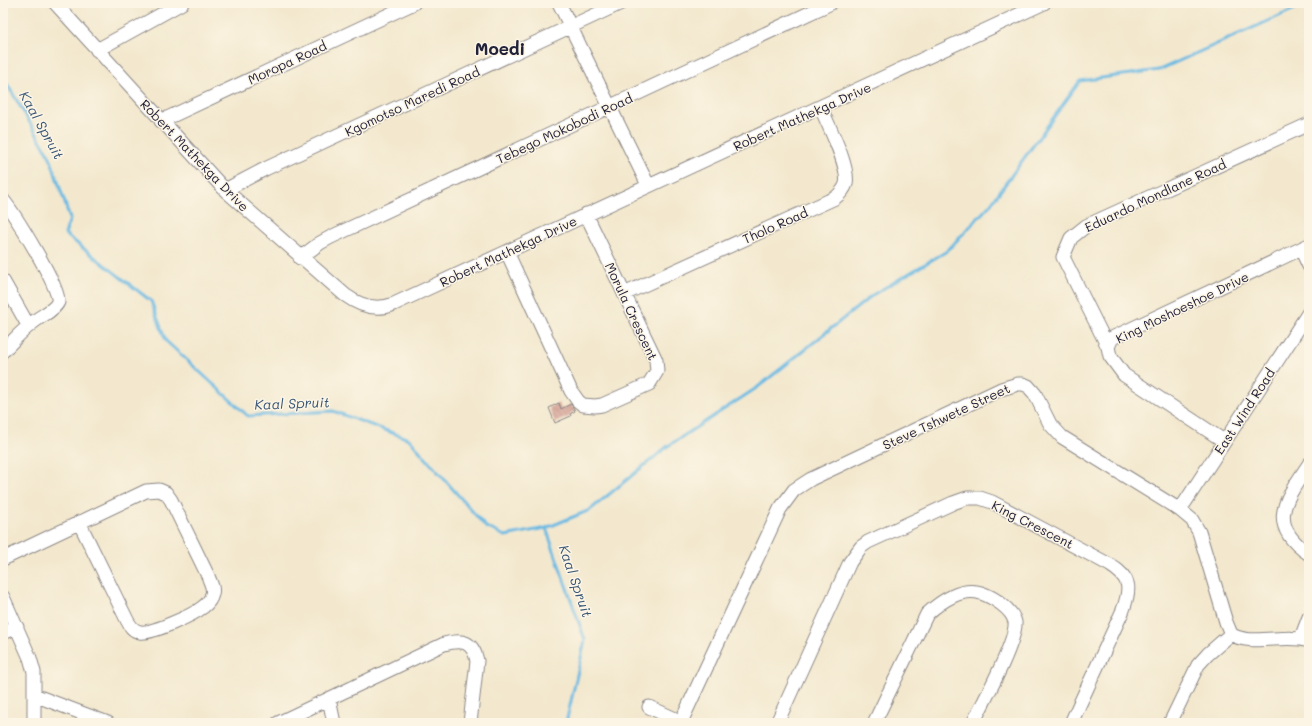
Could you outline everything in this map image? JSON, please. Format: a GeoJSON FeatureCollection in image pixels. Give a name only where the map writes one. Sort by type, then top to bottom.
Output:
{"type":"FeatureCollection","features":[{"type":"Feature","properties":{"kind":"street","name":"Robert Mathekga Drive"},"geometry":{"type":"LineString","coordinates":[[55,3],[225,190],[300,258],[351,300],[365,306],[380,308],[394,304],[648,185],[821,108],[1044,3]]}},
{"type":"Feature","properties":{"kind":"street"},"geometry":{"type":"LineString","coordinates":[[97,50],[182,3]]}},
{"type":"Feature","properties":{"kind":"street","name":"Moropa Road"},"geometry":{"type":"LineString","coordinates":[[161,121],[414,3]]}},
{"type":"Feature","properties":{"kind":"street"},"geometry":{"type":"LineString","coordinates":[[559,3],[648,185]]}},
{"type":"Feature","properties":{"kind":"street","name":"Kgomotso Maredi Road"},"geometry":{"type":"LineString","coordinates":[[225,190],[272,166],[621,3]]}},
{"type":"Feature","properties":{"kind":"street","name":"Tebego Mokobodi Road"},"geometry":{"type":"LineString","coordinates":[[300,258],[320,243],[331,237],[831,3]]}},
{"type":"Feature","properties":{"kind":"street","name":"Tholo Road"},"geometry":{"type":"LineString","coordinates":[[624,294],[834,198],[842,192],[846,184],[846,171],[821,108]]}},
{"type":"Feature","properties":{"kind":"street","name":"Eduardo Mondlane Road"},"geometry":{"type":"LineString","coordinates":[[1108,347],[1063,257],[1070,238],[1086,226],[1309,124]]}},
{"type":"Feature","properties":{"kind":"street"},"geometry":{"type":"LineString","coordinates":[[3,200],[16,218],[46,270],[58,295],[57,304],[28,325],[3,351]]}},
{"type":"Feature","properties":{"kind":"street","name":"Morula Crescent"},"geometry":{"type":"LineString","coordinates":[[507,252],[571,391],[583,405],[602,405],[649,384],[656,376],[656,360],[586,214]]}},
{"type":"Feature","properties":{"kind":"street"},"geometry":{"type":"LineString","coordinates":[[1305,247],[1309,266]]}},
{"type":"Feature","properties":{"kind":"street","name":"King Moshoeshoe Drive"},"geometry":{"type":"LineString","coordinates":[[1224,441],[1124,376],[1110,356],[1108,347],[1112,338],[1305,247]]}},
{"type":"Feature","properties":{"kind":"street"},"geometry":{"type":"LineString","coordinates":[[3,281],[28,325]]}},
{"type":"Feature","properties":{"kind":"street","name":"East Wind Road"},"geometry":{"type":"LineString","coordinates":[[1180,510],[1309,312]]}},
{"type":"Feature","properties":{"kind":"street","name":"Steve Tshwete Street"},"geometry":{"type":"LineString","coordinates":[[677,721],[780,509],[794,490],[811,479],[1001,389],[1018,384],[1028,386],[1035,394],[1050,424],[1062,437],[1180,510],[1192,520],[1199,532],[1231,634]]}},
{"type":"Feature","properties":{"kind":"street"},"geometry":{"type":"LineString","coordinates":[[1309,464],[1286,501],[1283,518],[1285,527],[1292,540],[1309,554]]}},
{"type":"Feature","properties":{"kind":"street"},"geometry":{"type":"LineString","coordinates":[[3,559],[79,522],[146,491],[159,490],[166,493],[171,500],[210,582],[212,594],[209,601],[195,612],[151,631],[136,631],[127,620],[79,522]]}},
{"type":"Feature","properties":{"kind":"street","name":"King Crescent"},"geometry":{"type":"LineString","coordinates":[[778,723],[850,562],[861,546],[953,502],[967,498],[980,498],[1005,508],[1110,565],[1126,578],[1129,592],[1123,610],[1070,723]]}},
{"type":"Feature","properties":{"kind":"street"},"geometry":{"type":"LineString","coordinates":[[874,723],[922,621],[927,614],[936,606],[957,594],[976,591],[986,595],[1005,607],[1014,620],[1015,627],[1010,644],[974,723]]}},
{"type":"Feature","properties":{"kind":"street"},"geometry":{"type":"LineString","coordinates":[[3,597],[30,658],[34,672],[34,723]]}},
{"type":"Feature","properties":{"kind":"street"},"geometry":{"type":"LineString","coordinates":[[1170,723],[1198,665],[1231,634],[1242,639],[1305,640],[1309,617]]}},
{"type":"Feature","properties":{"kind":"street"},"geometry":{"type":"LineString","coordinates":[[3,633],[17,627]]}},
{"type":"Feature","properties":{"kind":"street"},"geometry":{"type":"LineString","coordinates":[[278,723],[444,644],[454,641],[463,642],[470,645],[475,651],[477,661],[470,723]]}},
{"type":"Feature","properties":{"kind":"street"},"geometry":{"type":"LineString","coordinates":[[34,695],[108,723]]}},
{"type":"Feature","properties":{"kind":"street"},"geometry":{"type":"LineString","coordinates":[[329,699],[334,723]]}},
{"type":"Feature","properties":{"kind":"street"},"geometry":{"type":"LineString","coordinates":[[649,707],[677,721]]}},
{"type":"Feature","properties":{"kind":"building"},"geometry":{"type":"Polygon","coordinates":[[[559,403],[561,409],[571,404],[575,411],[570,414],[571,416],[555,423],[549,408],[559,403]]]}},
{"type":"Feature","properties":{"kind":"waterway"},"geometry":{"type":"LineString","coordinates":[[546,528],[590,510],[668,446],[758,387],[874,294],[947,251],[990,205],[1080,81],[1159,70],[1308,3]]}},
{"type":"Feature","properties":{"kind":"waterway","name":"Kaal Spruit"},"geometry":{"type":"LineString","coordinates":[[3,77],[50,157],[70,219],[65,234],[151,301],[166,341],[248,416],[333,411],[409,439],[486,527],[505,536],[546,528],[585,640],[566,723]]}},
{"type":"Feature","properties":{"kind":"district","name":"Moedi"},"geometry":{"type":"Point","coordinates":[500,48]}}]}
